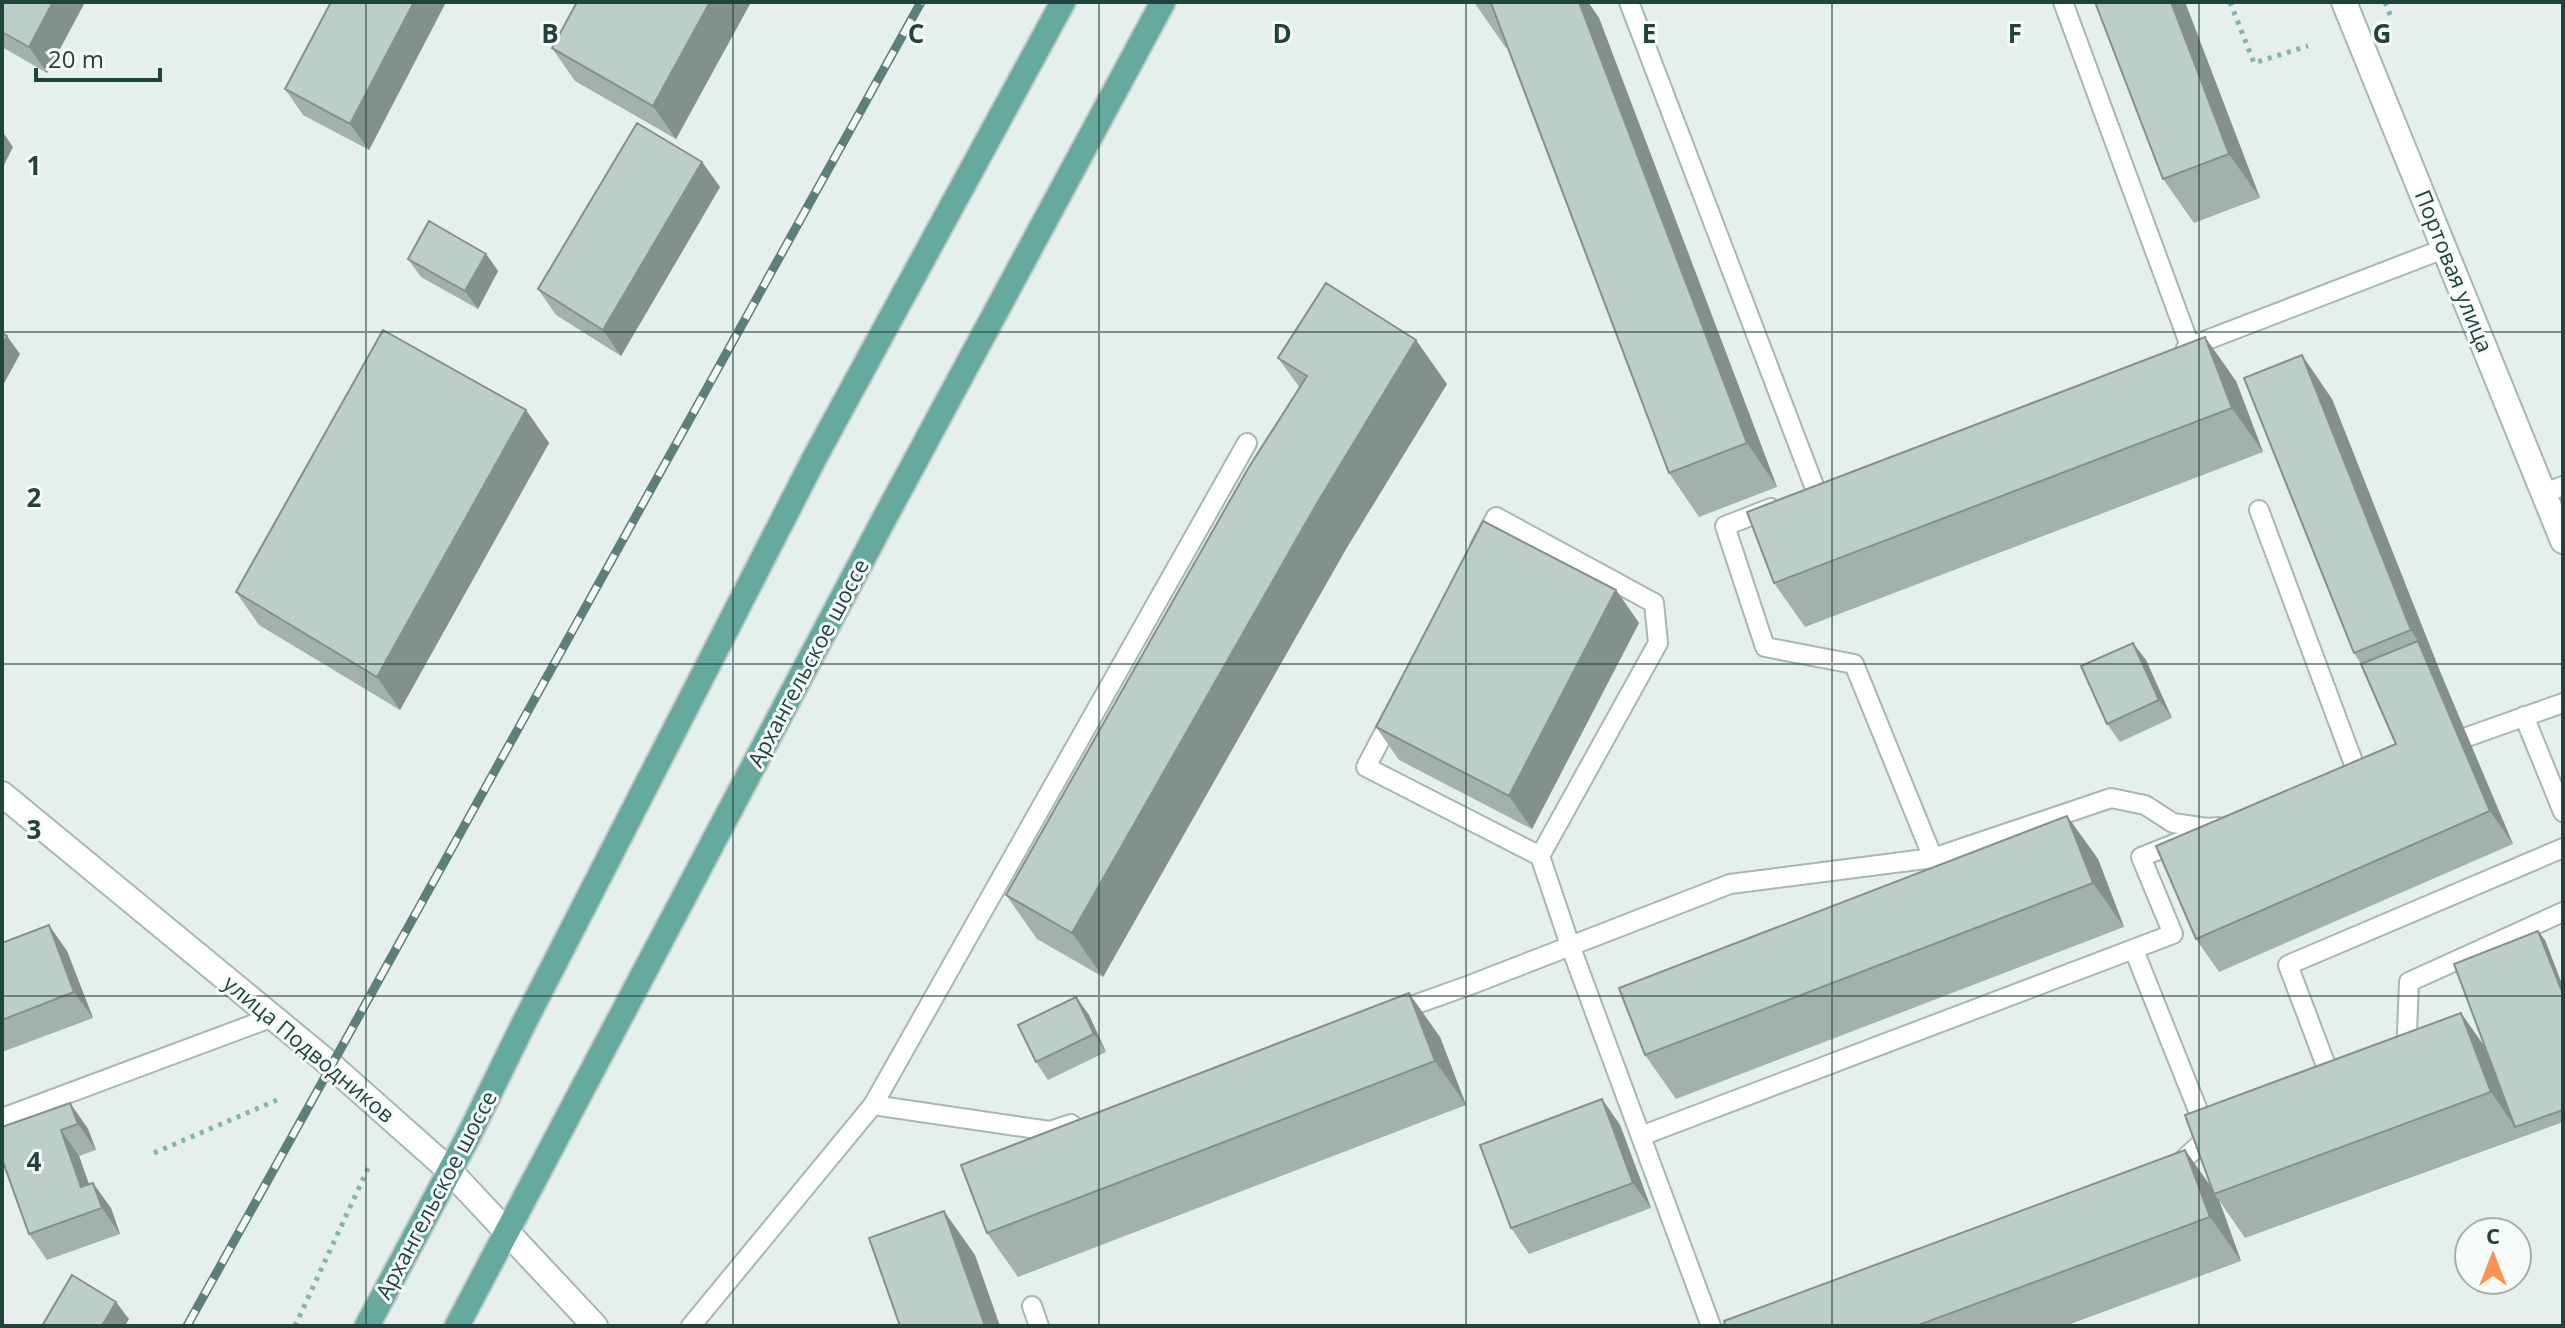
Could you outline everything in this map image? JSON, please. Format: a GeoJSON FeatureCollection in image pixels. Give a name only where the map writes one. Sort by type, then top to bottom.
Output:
{"type":"FeatureCollection","features":[{"type":"Feature","properties":{"kind":"main road","name":"Архангельское шоссе"},"geometry":{"type":"LineString","coordinates":[[367,1326],[448,1169],[468,1137],[815,457],[1063,2]]}},
{"type":"Feature","properties":{"kind":"main road","name":"Архангельское шоссе"},"geometry":{"type":"LineString","coordinates":[[457,1326],[883,521],[1163,2]]}},
{"type":"Feature","properties":{"kind":"street","name":"Портовая улица"},"geometry":{"type":"LineString","coordinates":[[2344,2],[2446,248],[2554,490],[2563,541]]}},
{"type":"Feature","properties":{"kind":"street","name":"улица Подводников"},"geometry":{"type":"LineString","coordinates":[[2,794],[273,1017],[448,1169],[595,1326]]}},
{"type":"Feature","properties":{"kind":"lane"},"geometry":{"type":"LineString","coordinates":[[1629,2],[1809,493],[1725,526],[1765,647],[1854,664],[1933,858]]}},
{"type":"Feature","properties":{"kind":"lane"},"geometry":{"type":"LineString","coordinates":[[2063,2],[2183,349],[2446,248]]}},
{"type":"Feature","properties":{"kind":"lane"},"geometry":{"type":"LineString","coordinates":[[691,1326],[873,1105],[1247,443]]}},
{"type":"Feature","properties":{"kind":"lane"},"geometry":{"type":"LineString","coordinates":[[2259,510],[2357,775]]}},
{"type":"Feature","properties":{"kind":"lane"},"geometry":{"type":"LineString","coordinates":[[1474,559],[1496,517],[1654,603],[1658,643],[1540,856]]}},
{"type":"Feature","properties":{"kind":"lane"},"geometry":{"type":"LineString","coordinates":[[1402,698],[1366,767],[1540,856],[1711,1326]]}},
{"type":"Feature","properties":{"kind":"lane"},"geometry":{"type":"LineString","coordinates":[[2467,737],[2563,703]]}},
{"type":"Feature","properties":{"kind":"lane"},"geometry":{"type":"LineString","coordinates":[[2524,716],[2563,812]]}},
{"type":"Feature","properties":{"kind":"lane"},"geometry":{"type":"LineString","coordinates":[[1380,1017],[1730,884],[1933,858],[2111,798],[2145,805],[2173,823],[2207,828],[2226,824],[2141,857],[2173,934],[1641,1136]]}},
{"type":"Feature","properties":{"kind":"lane"},"geometry":{"type":"LineString","coordinates":[[2334,1085],[2288,965],[2563,848]]}},
{"type":"Feature","properties":{"kind":"lane"},"geometry":{"type":"LineString","coordinates":[[2392,1063],[2407,1057],[2409,982],[2563,912]]}},
{"type":"Feature","properties":{"kind":"lane"},"geometry":{"type":"LineString","coordinates":[[2134,950],[2215,1134],[2166,1175],[2151,1180]]}},
{"type":"Feature","properties":{"kind":"lane"},"geometry":{"type":"LineString","coordinates":[[2,1118],[273,1017]]}},
{"type":"Feature","properties":{"kind":"lane"},"geometry":{"type":"LineString","coordinates":[[873,1105],[1050,1131],[1095,1116]]}},
{"type":"Feature","properties":{"kind":"lane"},"geometry":{"type":"LineString","coordinates":[[1032,1306],[1039,1326]]}},
{"type":"Feature","properties":{"kind":"path"},"geometry":{"type":"LineString","coordinates":[[2230,2],[2254,63],[2308,46]]}},
{"type":"Feature","properties":{"kind":"path"},"geometry":{"type":"LineString","coordinates":[[2385,2],[2391,17]]}},
{"type":"Feature","properties":{"kind":"path"},"geometry":{"type":"LineString","coordinates":[[154,1153],[277,1100]]}},
{"type":"Feature","properties":{"kind":"path"},"geometry":{"type":"LineString","coordinates":[[295,1326],[370,1164]]}},
{"type":"Feature","properties":{"kind":"building"},"geometry":{"type":"Polygon","coordinates":[[[2,2],[53,2],[29,47],[2,32],[2,2]]]}},
{"type":"Feature","properties":{"kind":"building"},"geometry":{"type":"Polygon","coordinates":[[[331,2],[414,2],[350,124],[285,89],[331,2]]]}},
{"type":"Feature","properties":{"kind":"building"},"geometry":{"type":"Polygon","coordinates":[[[577,2],[710,2],[653,106],[552,48],[577,2]]]}},
{"type":"Feature","properties":{"kind":"building"},"geometry":{"type":"Polygon","coordinates":[[[1579,2],[1747,443],[1669,473],[1491,3],[1579,2]]]}},
{"type":"Feature","properties":{"kind":"building"},"geometry":{"type":"Polygon","coordinates":[[[2095,2],[2171,2],[2229,154],[2163,179],[2095,2]]]}},
{"type":"Feature","properties":{"kind":"building"},"geometry":{"type":"Polygon","coordinates":[[[637,123],[702,162],[603,330],[538,289],[637,123]]]}},
{"type":"Feature","properties":{"kind":"building"},"geometry":{"type":"Polygon","coordinates":[[[429,221],[486,254],[465,291],[408,259],[429,221]]]}},
{"type":"Feature","properties":{"kind":"building"},"geometry":{"type":"Polygon","coordinates":[[[1326,283],[1416,340],[1316,505],[1072,933],[1006,895],[1249,467],[1307,376],[1278,358],[1326,283]]]}},
{"type":"Feature","properties":{"kind":"building"},"geometry":{"type":"Polygon","coordinates":[[[383,330],[526,410],[377,677],[236,592],[383,330]]]}},
{"type":"Feature","properties":{"kind":"building"},"geometry":{"type":"Polygon","coordinates":[[[2205,337],[2232,408],[1774,583],[1747,512],[2205,337]]]}},
{"type":"Feature","properties":{"kind":"building"},"geometry":{"type":"Polygon","coordinates":[[[2302,355],[2411,630],[2354,653],[2244,378],[2302,355]]]}},
{"type":"Feature","properties":{"kind":"building"},"geometry":{"type":"Polygon","coordinates":[[[1483,521],[1616,590],[1509,796],[1376,727],[1483,521]]]}},
{"type":"Feature","properties":{"kind":"building"},"geometry":{"type":"Polygon","coordinates":[[[2418,641],[2490,811],[2196,939],[2156,846],[2396,744],[2361,664],[2418,641]]]}},
{"type":"Feature","properties":{"kind":"building"},"geometry":{"type":"Polygon","coordinates":[[[2133,643],[2159,700],[2107,724],[2081,666],[2133,643]]]}},
{"type":"Feature","properties":{"kind":"building"},"geometry":{"type":"Polygon","coordinates":[[[2067,816],[2093,883],[1645,1055],[1619,988],[2067,816]]]}},
{"type":"Feature","properties":{"kind":"building"},"geometry":{"type":"Polygon","coordinates":[[[49,925],[74,992],[2,1020],[2,943],[49,925]]]}},
{"type":"Feature","properties":{"kind":"building"},"geometry":{"type":"Polygon","coordinates":[[[2538,931],[2563,994],[2563,1110],[2515,1127],[2454,964],[2538,931]]]}},
{"type":"Feature","properties":{"kind":"building"},"geometry":{"type":"Polygon","coordinates":[[[1409,993],[1435,1061],[987,1233],[961,1165],[1409,993]]]}},
{"type":"Feature","properties":{"kind":"building"},"geometry":{"type":"Polygon","coordinates":[[[1076,997],[1094,1034],[1036,1062],[1018,1025],[1076,997]]]}},
{"type":"Feature","properties":{"kind":"building"},"geometry":{"type":"Polygon","coordinates":[[[2461,1013],[2491,1092],[2214,1194],[2185,1115],[2461,1013]]]}},
{"type":"Feature","properties":{"kind":"building"},"geometry":{"type":"Polygon","coordinates":[[[1602,1099],[1633,1183],[1511,1228],[1480,1145],[1602,1099]]]}},
{"type":"Feature","properties":{"kind":"building"},"geometry":{"type":"Polygon","coordinates":[[[70,1103],[78,1124],[61,1130],[81,1187],[93,1183],[102,1208],[29,1234],[2,1159],[2,1127],[70,1103]]]}},
{"type":"Feature","properties":{"kind":"building"},"geometry":{"type":"Polygon","coordinates":[[[2185,1150],[2210,1217],[1916,1326],[1725,1326],[1724,1321],[2185,1150]]]}},
{"type":"Feature","properties":{"kind":"building"},"geometry":{"type":"Polygon","coordinates":[[[944,1211],[985,1326],[900,1326],[869,1238],[944,1211]]]}},
{"type":"Feature","properties":{"kind":"building"},"geometry":{"type":"Polygon","coordinates":[[[72,1275],[116,1302],[102,1326],[42,1326],[72,1275]]]}},
{"type":"Feature","properties":{"kind":"railway"},"geometry":{"type":"LineString","coordinates":[[187,1326],[921,2]]}}]}
